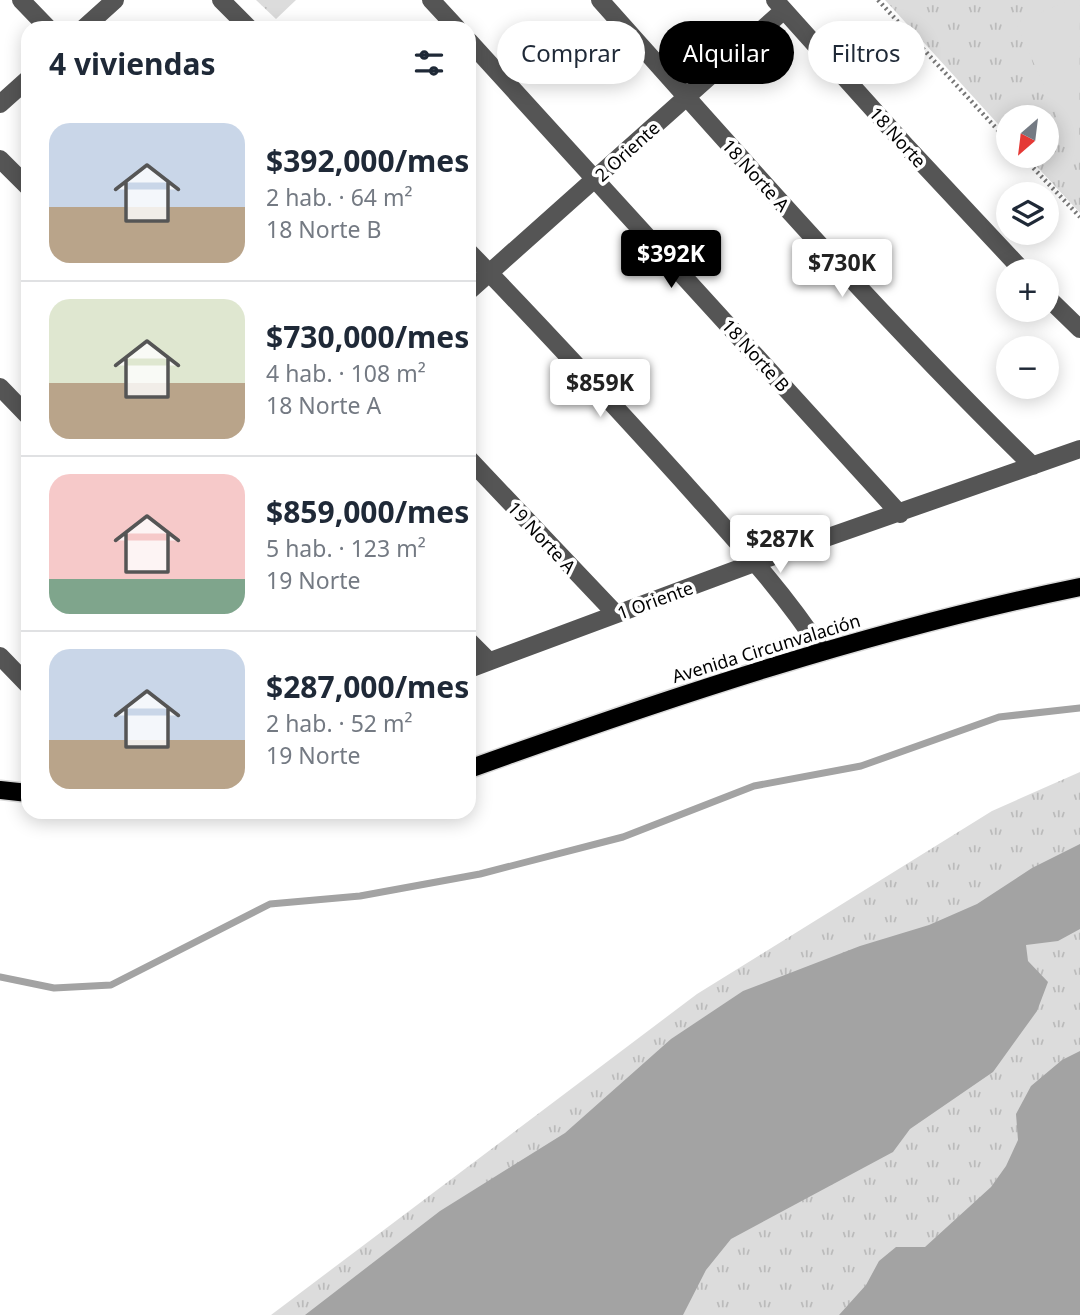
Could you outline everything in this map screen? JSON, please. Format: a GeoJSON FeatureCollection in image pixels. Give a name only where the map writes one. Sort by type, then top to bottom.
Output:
{"type":"FeatureCollection","features":[{"type":"Feature","properties":{"kind":"main road","name":"Avenida Circunvalación"},"geometry":{"type":"LineString","coordinates":[[476,767],[716,683],[821,651],[1080,587]]}},
{"type":"Feature","properties":{"kind":"main road"},"geometry":{"type":"LineString","coordinates":[[0,790],[21,792]]}},
{"type":"Feature","properties":{"kind":"street"},"geometry":{"type":"LineString","coordinates":[[21,0],[41,21]]}},
{"type":"Feature","properties":{"kind":"street"},"geometry":{"type":"LineString","coordinates":[[92,21],[115,0]]}},
{"type":"Feature","properties":{"kind":"street"},"geometry":{"type":"LineString","coordinates":[[221,0],[242,21]]}},
{"type":"Feature","properties":{"kind":"street"},"geometry":{"type":"LineString","coordinates":[[431,0],[450,21]]}},
{"type":"Feature","properties":{"kind":"street","name":"18 Norte A"},"geometry":{"type":"LineString","coordinates":[[600,0],[872,303],[1033,466]]}},
{"type":"Feature","properties":{"kind":"street","name":"2 Oriente"},"geometry":{"type":"LineString","coordinates":[[476,285],[687,97],[780,5]]}},
{"type":"Feature","properties":{"kind":"street","name":"18 Norte"},"geometry":{"type":"LineString","coordinates":[[780,5],[1012,259]]}},
{"type":"Feature","properties":{"kind":"street","name":"18 Norte B"},"geometry":{"type":"LineString","coordinates":[[476,49],[900,514]]}},
{"type":"Feature","properties":{"kind":"street"},"geometry":{"type":"LineString","coordinates":[[0,104],[21,85]]}},
{"type":"Feature","properties":{"kind":"street"},"geometry":{"type":"LineString","coordinates":[[0,159],[21,180]]}},
{"type":"Feature","properties":{"kind":"street"},"geometry":{"type":"LineString","coordinates":[[476,260],[560,346],[754,563],[794,611],[821,651]]}},
{"type":"Feature","properties":{"kind":"street"},"geometry":{"type":"LineString","coordinates":[[1059,309],[1080,329]]}},
{"type":"Feature","properties":{"kind":"street"},"geometry":{"type":"LineString","coordinates":[[0,387],[21,408]]}},
{"type":"Feature","properties":{"kind":"street","name":"1 Oriente"},"geometry":{"type":"LineString","coordinates":[[476,666],[754,563],[1080,449]]}},
{"type":"Feature","properties":{"kind":"street","name":"19 Norte A"},"geometry":{"type":"LineString","coordinates":[[476,466],[616,614]]}},
{"type":"Feature","properties":{"kind":"street"},"geometry":{"type":"LineString","coordinates":[[476,647],[489,661]]}},
{"type":"Feature","properties":{"kind":"street"},"geometry":{"type":"LineString","coordinates":[[0,656],[21,678]]}},
{"type":"Feature","properties":{"kind":"path"},"geometry":{"type":"LineString","coordinates":[[878,0],[996,128]]}},
{"type":"Feature","properties":{"kind":"path"},"geometry":{"type":"LineString","coordinates":[[1033,168],[1080,217]]}},
{"type":"Feature","properties":{"kind":"green space"},"geometry":{"type":"Polygon","coordinates":[[[256,0],[296,0],[276,19],[256,0]]]}},
{"type":"Feature","properties":{"kind":"green space"},"geometry":{"type":"Polygon","coordinates":[[[885,0],[1080,0],[1080,213],[1059,190],[1059,182],[1051,182],[1038,168],[1059,168],[1059,105],[996,105],[996,122],[925,44],[925,21],[904,21],[885,0]]]}},
{"type":"Feature","properties":{"kind":"green space"},"geometry":{"type":"Polygon","coordinates":[[[1069,0],[1080,0],[1079,165],[1059,120],[1059,105],[1052,105],[1016,23],[1069,0]]]}},
{"type":"Feature","properties":{"kind":"green space"},"geometry":{"type":"Polygon","coordinates":[[[1080,772],[1080,1315],[271,1315],[697,994],[992,811],[1080,772]]]}},
{"type":"Feature","properties":{"kind":"shaded area"},"geometry":{"type":"Polygon","coordinates":[[[1080,844],[1080,929],[1058,941],[1026,945],[1028,961],[1048,982],[1037,1011],[993,1072],[910,1129],[893,1152],[731,1239],[706,1270],[683,1315],[305,1315],[440,1211],[565,1133],[671,1039],[743,991],[860,946],[929,925],[977,904],[1032,868],[1080,844]]]}},
{"type":"Feature","properties":{"kind":"shaded area"},"geometry":{"type":"Polygon","coordinates":[[[1080,1051],[1080,1315],[839,1315],[866,1285],[879,1261],[896,1247],[925,1247],[991,1187],[1006,1166],[1018,1140],[1016,1114],[1031,1086],[1062,1060],[1080,1051]]]}},
{"type":"Feature","properties":{"kind":"waterway"},"geometry":{"type":"LineString","coordinates":[[0,977],[54,988],[111,985],[270,904],[360,896],[480,874],[623,837],[754,786],[861,766],[999,717],[1080,708]]}}]}
